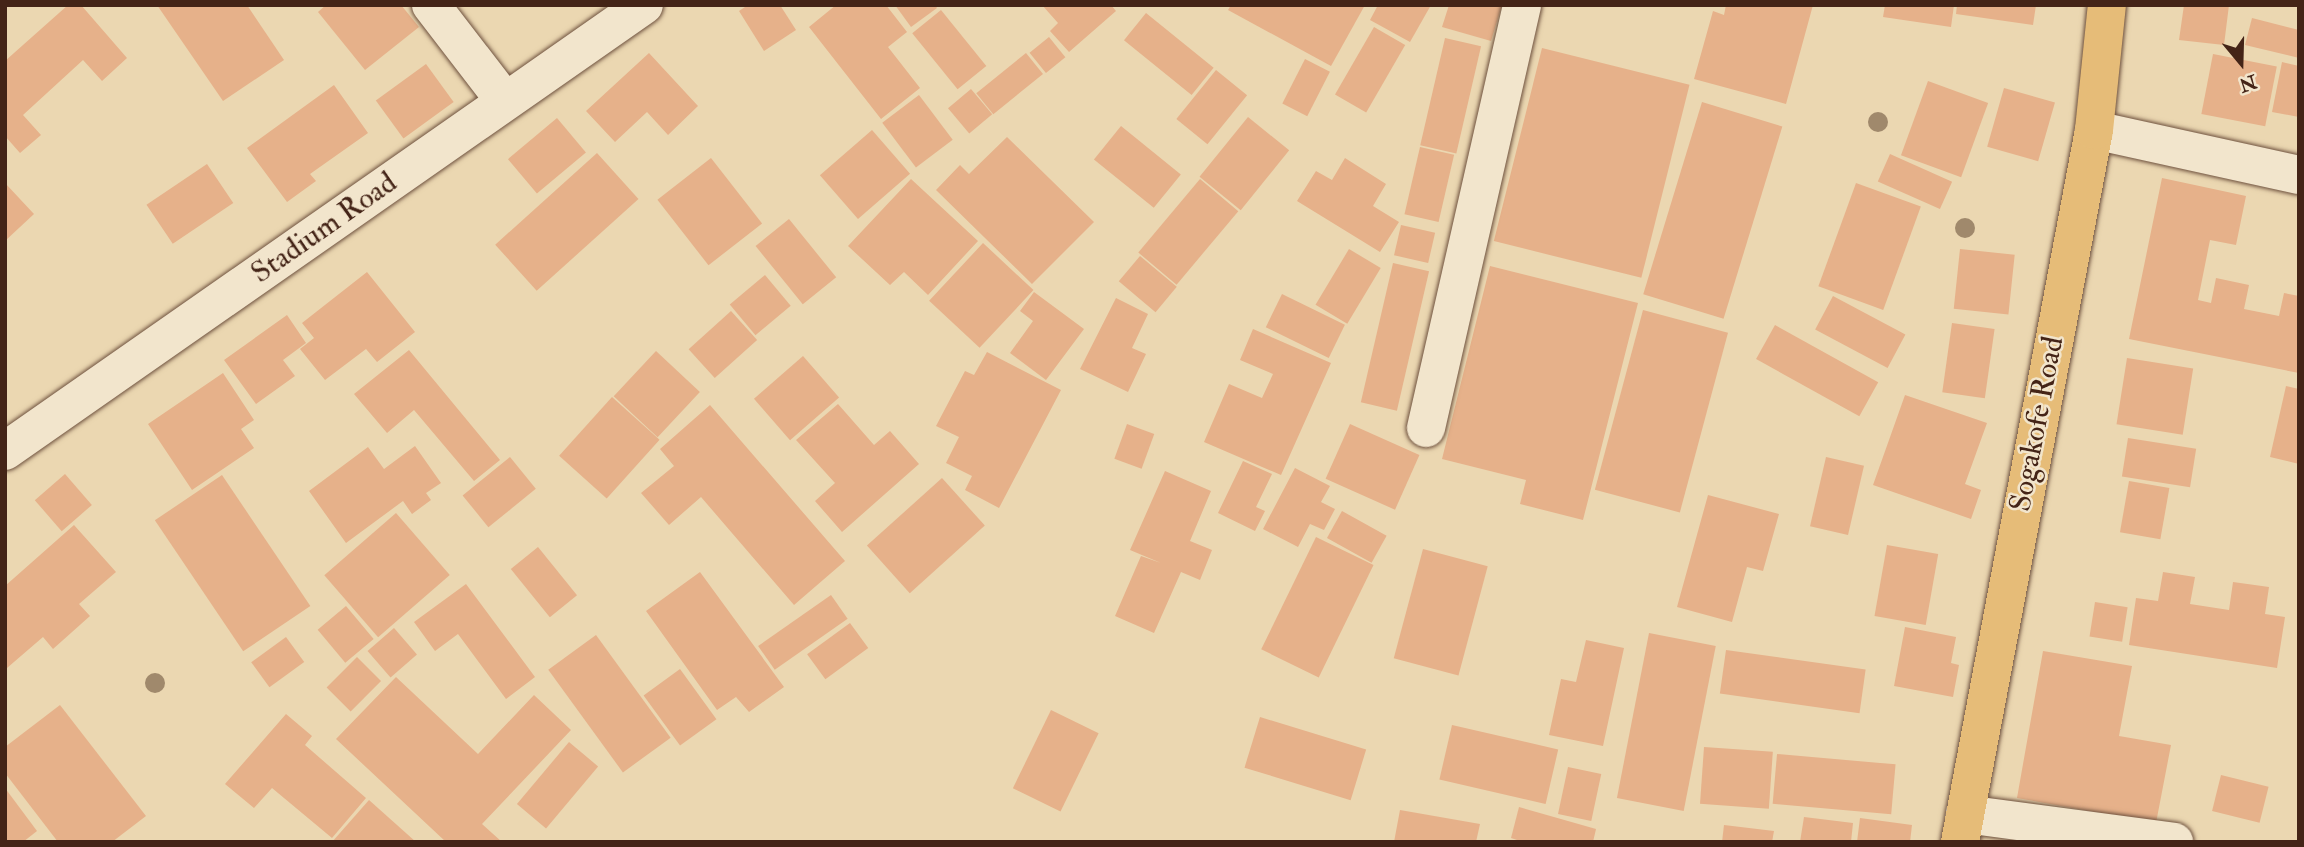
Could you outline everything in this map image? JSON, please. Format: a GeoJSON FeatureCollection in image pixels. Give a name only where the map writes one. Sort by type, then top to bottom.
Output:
{"type":"FeatureCollection","features":[{"type":"Feature","properties":{"kind":"main road","name":"Sogakofe Road"},"geometry":{"type":"LineString","coordinates":[[1963,828],[2094,130],[2107,5]]}},
{"type":"Feature","properties":{"kind":"street"},"geometry":{"type":"LineString","coordinates":[[431,5],[505,101]]}},
{"type":"Feature","properties":{"kind":"street","name":"Stadium Road"},"geometry":{"type":"LineString","coordinates":[[5,451],[644,5]]}},
{"type":"Feature","properties":{"kind":"street"},"geometry":{"type":"LineString","coordinates":[[1426,428],[1522,5]]}},
{"type":"Feature","properties":{"kind":"street"},"geometry":{"type":"LineString","coordinates":[[2094,130],[2299,175]]}},
{"type":"Feature","properties":{"kind":"street"},"geometry":{"type":"LineString","coordinates":[[1963,828],[2174,842]]}},
{"type":"Feature","properties":{"kind":"building"},"geometry":{"type":"Polygon","coordinates":[[[68,5],[81,5],[127,58],[102,81],[83,60],[23,115],[41,135],[20,153],[5,136],[5,61],[68,5]]]}},
{"type":"Feature","properties":{"kind":"building"},"geometry":{"type":"Polygon","coordinates":[[[157,5],[247,5],[284,60],[223,101],[157,5]]]}},
{"type":"Feature","properties":{"kind":"building"},"geometry":{"type":"Polygon","coordinates":[[[326,5],[401,5],[419,27],[365,70],[318,12],[326,5]]]}},
{"type":"Feature","properties":{"kind":"building"},"geometry":{"type":"Polygon","coordinates":[[[748,5],[780,5],[796,30],[764,51],[739,11],[748,5]]]}},
{"type":"Feature","properties":{"kind":"building"},"geometry":{"type":"Polygon","coordinates":[[[836,5],[886,5],[907,32],[888,47],[920,88],[881,119],[809,27],[836,5]]]}},
{"type":"Feature","properties":{"kind":"building"},"geometry":{"type":"Polygon","coordinates":[[[895,5],[935,5],[937,8],[911,27],[895,5]]]}},
{"type":"Feature","properties":{"kind":"building"},"geometry":{"type":"Polygon","coordinates":[[[1042,5],[1111,5],[1116,11],[1069,52],[1050,31],[1058,23],[1042,5]]]}},
{"type":"Feature","properties":{"kind":"building"},"geometry":{"type":"Polygon","coordinates":[[[1231,5],[1365,5],[1331,66],[1228,10],[1231,5]]]}},
{"type":"Feature","properties":{"kind":"building"},"geometry":{"type":"Polygon","coordinates":[[[1378,5],[1431,5],[1410,42],[1370,20],[1378,5]]]}},
{"type":"Feature","properties":{"kind":"building"},"geometry":{"type":"Polygon","coordinates":[[[1449,5],[1502,5],[1491,41],[1442,27],[1449,5]]]}},
{"type":"Feature","properties":{"kind":"building"},"geometry":{"type":"Polygon","coordinates":[[[1726,5],[1813,5],[1786,104],[1694,79],[1713,11],[1724,15],[1726,5]]]}},
{"type":"Feature","properties":{"kind":"building"},"geometry":{"type":"Polygon","coordinates":[[[1885,5],[1954,5],[1951,27],[1883,17],[1885,5]]]}},
{"type":"Feature","properties":{"kind":"building"},"geometry":{"type":"Polygon","coordinates":[[[1957,5],[2036,5],[2033,25],[1956,14],[1957,5]]]}},
{"type":"Feature","properties":{"kind":"building"},"geometry":{"type":"Polygon","coordinates":[[[2184,5],[2229,5],[2224,45],[2179,40],[2184,5]]]}},
{"type":"Feature","properties":{"kind":"building"},"geometry":{"type":"Polygon","coordinates":[[[941,10],[986,66],[958,89],[912,33],[941,10]]]}},
{"type":"Feature","properties":{"kind":"building"},"geometry":{"type":"Polygon","coordinates":[[[1146,13],[1214,68],[1192,95],[1124,40],[1146,13]]]}},
{"type":"Feature","properties":{"kind":"building"},"geometry":{"type":"Polygon","coordinates":[[[2252,18],[2299,30],[2299,58],[2245,45],[2252,18]]]}},
{"type":"Feature","properties":{"kind":"building"},"geometry":{"type":"Polygon","coordinates":[[[1374,27],[1405,45],[1366,113],[1335,95],[1374,27]]]}},
{"type":"Feature","properties":{"kind":"building"},"geometry":{"type":"Polygon","coordinates":[[[1049,37],[1065,57],[1046,73],[1030,53],[1049,37]]]}},
{"type":"Feature","properties":{"kind":"building"},"geometry":{"type":"Polygon","coordinates":[[[1445,38],[1481,46],[1456,154],[1420,145],[1445,38]]]}},
{"type":"Feature","properties":{"kind":"building"},"geometry":{"type":"Polygon","coordinates":[[[1542,48],[1689,85],[1641,278],[1494,241],[1542,48]]]}},
{"type":"Feature","properties":{"kind":"building"},"geometry":{"type":"Polygon","coordinates":[[[649,53],[698,106],[668,135],[647,112],[615,142],[586,111],[649,53]]]}},
{"type":"Feature","properties":{"kind":"building"},"geometry":{"type":"Polygon","coordinates":[[[1026,53],[1043,74],[993,114],[976,93],[1026,53]]]}},
{"type":"Feature","properties":{"kind":"building"},"geometry":{"type":"Polygon","coordinates":[[[2213,54],[2277,66],[2265,126],[2201,114],[2213,54]]]}},
{"type":"Feature","properties":{"kind":"building"},"geometry":{"type":"Polygon","coordinates":[[[1305,59],[1330,72],[1307,116],[1282,104],[1305,59]]]}},
{"type":"Feature","properties":{"kind":"building"},"geometry":{"type":"Polygon","coordinates":[[[2282,62],[2299,66],[2299,117],[2272,112],[2282,62]]]}},
{"type":"Feature","properties":{"kind":"building"},"geometry":{"type":"Polygon","coordinates":[[[426,64],[454,102],[403,138],[376,100],[426,64]]]}},
{"type":"Feature","properties":{"kind":"building"},"geometry":{"type":"Polygon","coordinates":[[[1216,70],[1247,95],[1207,144],[1176,119],[1216,70]]]}},
{"type":"Feature","properties":{"kind":"building"},"geometry":{"type":"Polygon","coordinates":[[[1928,81],[1988,103],[1961,177],[1901,155],[1928,81]]]}},
{"type":"Feature","properties":{"kind":"building"},"geometry":{"type":"Polygon","coordinates":[[[334,85],[368,133],[310,174],[316,181],[287,202],[247,148],[334,85]]]}},
{"type":"Feature","properties":{"kind":"building"},"geometry":{"type":"Polygon","coordinates":[[[2004,88],[2055,103],[2038,161],[1987,147],[2004,88]]]}},
{"type":"Feature","properties":{"kind":"building"},"geometry":{"type":"Polygon","coordinates":[[[971,89],[992,114],[969,134],[948,108],[971,89]]]}},
{"type":"Feature","properties":{"kind":"building"},"geometry":{"type":"Polygon","coordinates":[[[919,95],[953,140],[916,167],[882,123],[919,95]]]}},
{"type":"Feature","properties":{"kind":"building"},"geometry":{"type":"Polygon","coordinates":[[[1702,102],[1782,127],[1724,319],[1643,294],[1702,102]]]}},
{"type":"Feature","properties":{"kind":"building"},"geometry":{"type":"Polygon","coordinates":[[[1248,117],[1289,150],[1241,210],[1200,177],[1248,117]]]}},
{"type":"Feature","properties":{"kind":"building"},"geometry":{"type":"Polygon","coordinates":[[[557,118],[586,152],[537,194],[508,159],[557,118]]]}},
{"type":"Feature","properties":{"kind":"building"},"geometry":{"type":"Polygon","coordinates":[[[1121,126],[1181,174],[1154,208],[1094,159],[1121,126]]]}},
{"type":"Feature","properties":{"kind":"building"},"geometry":{"type":"Polygon","coordinates":[[[872,130],[910,174],[858,219],[820,175],[872,130]]]}},
{"type":"Feature","properties":{"kind":"building"},"geometry":{"type":"Polygon","coordinates":[[[1007,137],[1094,222],[1032,284],[936,190],[960,165],[969,174],[1007,137]]]}},
{"type":"Feature","properties":{"kind":"building"},"geometry":{"type":"Polygon","coordinates":[[[1420,147],[1454,155],[1439,222],[1404,214],[1420,147]]]}},
{"type":"Feature","properties":{"kind":"building"},"geometry":{"type":"Polygon","coordinates":[[[597,153],[638,199],[537,291],[495,245],[597,153]]]}},
{"type":"Feature","properties":{"kind":"building"},"geometry":{"type":"Polygon","coordinates":[[[1890,154],[1952,182],[1940,209],[1878,181],[1890,154]]]}},
{"type":"Feature","properties":{"kind":"building"},"geometry":{"type":"Polygon","coordinates":[[[711,158],[762,223],[709,265],[657,200],[711,158]]]}},
{"type":"Feature","properties":{"kind":"building"},"geometry":{"type":"Polygon","coordinates":[[[1345,158],[1386,184],[1373,206],[1399,222],[1380,252],[1297,201],[1316,171],[1332,180],[1345,158]]]}},
{"type":"Feature","properties":{"kind":"building"},"geometry":{"type":"Polygon","coordinates":[[[207,164],[233,203],[173,244],[146,205],[207,164]]]}},
{"type":"Feature","properties":{"kind":"building"},"geometry":{"type":"Polygon","coordinates":[[[2162,178],[2246,196],[2236,245],[2210,240],[2198,300],[2211,303],[2216,278],[2249,285],[2244,309],[2279,316],[2284,293],[2299,296],[2299,373],[2129,339],[2162,178]]]}},
{"type":"Feature","properties":{"kind":"building"},"geometry":{"type":"Polygon","coordinates":[[[911,179],[978,241],[928,295],[904,272],[890,285],[848,246],[911,179]]]}},
{"type":"Feature","properties":{"kind":"building"},"geometry":{"type":"Polygon","coordinates":[[[1200,179],[1238,211],[1177,285],[1138,253],[1200,179]]]}},
{"type":"Feature","properties":{"kind":"building"},"geometry":{"type":"Polygon","coordinates":[[[5,183],[34,214],[5,241],[5,183]]]}},
{"type":"Feature","properties":{"kind":"building"},"geometry":{"type":"Polygon","coordinates":[[[1856,183],[1921,207],[1883,310],[1818,286],[1856,183]]]}},
{"type":"Feature","properties":{"kind":"building"},"geometry":{"type":"Polygon","coordinates":[[[789,219],[836,277],[803,304],[756,246],[789,219]]]}},
{"type":"Feature","properties":{"kind":"building"},"geometry":{"type":"Polygon","coordinates":[[[1401,225],[1435,233],[1428,263],[1394,255],[1401,225]]]}},
{"type":"Feature","properties":{"kind":"building"},"geometry":{"type":"Polygon","coordinates":[[[983,243],[1033,290],[980,348],[929,301],[983,243]]]}},
{"type":"Feature","properties":{"kind":"building"},"geometry":{"type":"Polygon","coordinates":[[[1349,249],[1381,268],[1347,324],[1316,305],[1349,249]]]}},
{"type":"Feature","properties":{"kind":"building"},"geometry":{"type":"Polygon","coordinates":[[[1960,249],[2015,255],[2008,314],[1954,309],[1960,249]]]}},
{"type":"Feature","properties":{"kind":"building"},"geometry":{"type":"Polygon","coordinates":[[[1140,256],[1177,287],[1156,312],[1119,281],[1140,256]]]}},
{"type":"Feature","properties":{"kind":"building"},"geometry":{"type":"Polygon","coordinates":[[[1393,263],[1429,271],[1397,411],[1361,402],[1393,263]]]}},
{"type":"Feature","properties":{"kind":"building"},"geometry":{"type":"Polygon","coordinates":[[[1490,266],[1638,303],[1583,520],[1520,504],[1526,480],[1442,459],[1490,266]]]}},
{"type":"Feature","properties":{"kind":"building"},"geometry":{"type":"Polygon","coordinates":[[[367,272],[415,332],[377,362],[366,349],[325,380],[300,349],[314,338],[302,323],[367,272]]]}},
{"type":"Feature","properties":{"kind":"building"},"geometry":{"type":"Polygon","coordinates":[[[765,275],[791,306],[755,335],[730,305],[765,275]]]}},
{"type":"Feature","properties":{"kind":"building"},"geometry":{"type":"Polygon","coordinates":[[[1034,292],[1084,329],[1046,380],[1010,353],[1033,321],[1020,311],[1034,292]]]}},
{"type":"Feature","properties":{"kind":"building"},"geometry":{"type":"Polygon","coordinates":[[[1282,294],[1345,325],[1329,358],[1266,327],[1282,294]]]}},
{"type":"Feature","properties":{"kind":"building"},"geometry":{"type":"Polygon","coordinates":[[[1833,296],[1905,334],[1888,368],[1815,330],[1833,296]]]}},
{"type":"Feature","properties":{"kind":"building"},"geometry":{"type":"Polygon","coordinates":[[[1116,298],[1148,314],[1132,348],[1146,354],[1128,392],[1080,369],[1116,298]]]}},
{"type":"Feature","properties":{"kind":"building"},"geometry":{"type":"Polygon","coordinates":[[[1643,310],[1728,333],[1680,512],[1595,490],[1643,310]]]}},
{"type":"Feature","properties":{"kind":"building"},"geometry":{"type":"Polygon","coordinates":[[[731,311],[757,340],[715,378],[689,349],[731,311]]]}},
{"type":"Feature","properties":{"kind":"building"},"geometry":{"type":"Polygon","coordinates":[[[287,315],[306,343],[283,360],[295,376],[256,404],[224,360],[287,315]]]}},
{"type":"Feature","properties":{"kind":"building"},"geometry":{"type":"Polygon","coordinates":[[[1952,323],[1995,329],[1985,398],[1942,392],[1952,323]]]}},
{"type":"Feature","properties":{"kind":"building"},"geometry":{"type":"Polygon","coordinates":[[[1775,325],[1878,382],[1859,416],[1756,359],[1775,325]]]}},
{"type":"Feature","properties":{"kind":"building"},"geometry":{"type":"Polygon","coordinates":[[[1253,329],[1331,363],[1281,475],[1204,442],[1229,384],[1262,398],[1273,374],[1240,360],[1253,329]]]}},
{"type":"Feature","properties":{"kind":"building"},"geometry":{"type":"Polygon","coordinates":[[[409,350],[500,460],[474,481],[414,410],[387,433],[354,394],[409,350]]]}},
{"type":"Feature","properties":{"kind":"building"},"geometry":{"type":"Polygon","coordinates":[[[656,351],[700,392],[658,437],[614,396],[656,351]]]}},
{"type":"Feature","properties":{"kind":"building"},"geometry":{"type":"Polygon","coordinates":[[[987,352],[1061,390],[999,508],[965,490],[972,476],[946,463],[959,437],[936,426],[965,371],[974,375],[987,352]]]}},
{"type":"Feature","properties":{"kind":"building"},"geometry":{"type":"Polygon","coordinates":[[[803,356],[839,398],[790,440],[754,399],[803,356]]]}},
{"type":"Feature","properties":{"kind":"building"},"geometry":{"type":"Polygon","coordinates":[[[2127,358],[2193,368],[2183,435],[2117,424],[2127,358]]]}},
{"type":"Feature","properties":{"kind":"building"},"geometry":{"type":"Polygon","coordinates":[[[223,373],[254,420],[241,429],[254,448],[192,490],[148,424],[223,373]]]}},
{"type":"Feature","properties":{"kind":"building"},"geometry":{"type":"Polygon","coordinates":[[[2286,386],[2299,389],[2299,464],[2270,457],[2286,386]]]}},
{"type":"Feature","properties":{"kind":"building"},"geometry":{"type":"Polygon","coordinates":[[[1905,395],[1987,423],[1965,484],[1981,490],[1971,519],[1873,485],[1905,395]]]}},
{"type":"Feature","properties":{"kind":"building"},"geometry":{"type":"Polygon","coordinates":[[[612,397],[660,440],[607,499],[559,456],[612,397]]]}},
{"type":"Feature","properties":{"kind":"building"},"geometry":{"type":"Polygon","coordinates":[[[838,404],[874,445],[890,431],[919,464],[842,532],[815,501],[835,483],[796,440],[838,404]]]}},
{"type":"Feature","properties":{"kind":"building"},"geometry":{"type":"Polygon","coordinates":[[[710,405],[845,561],[794,605],[701,497],[669,525],[641,493],[674,466],[660,449],[710,405]]]}},
{"type":"Feature","properties":{"kind":"building"},"geometry":{"type":"Polygon","coordinates":[[[1127,424],[1154,434],[1142,469],[1114,459],[1127,424]]]}},
{"type":"Feature","properties":{"kind":"building"},"geometry":{"type":"Polygon","coordinates":[[[1350,424],[1419,455],[1395,510],[1326,479],[1350,424]]]}},
{"type":"Feature","properties":{"kind":"building"},"geometry":{"type":"Polygon","coordinates":[[[2128,438],[2196,449],[2190,487],[2122,477],[2128,438]]]}},
{"type":"Feature","properties":{"kind":"building"},"geometry":{"type":"Polygon","coordinates":[[[415,446],[441,483],[426,493],[431,500],[412,514],[403,501],[346,543],[309,491],[368,447],[384,469],[415,446]]]}},
{"type":"Feature","properties":{"kind":"building"},"geometry":{"type":"Polygon","coordinates":[[[510,457],[536,489],[488,527],[463,495],[510,457]]]}},
{"type":"Feature","properties":{"kind":"building"},"geometry":{"type":"Polygon","coordinates":[[[1826,457],[1864,466],[1848,535],[1810,526],[1826,457]]]}},
{"type":"Feature","properties":{"kind":"building"},"geometry":{"type":"Polygon","coordinates":[[[1243,461],[1272,474],[1256,507],[1265,511],[1255,531],[1218,513],[1243,461]]]}},
{"type":"Feature","properties":{"kind":"building"},"geometry":{"type":"Polygon","coordinates":[[[1295,468],[1330,486],[1321,502],[1335,509],[1324,530],[1310,524],[1298,547],[1263,529],[1295,468]]]}},
{"type":"Feature","properties":{"kind":"building"},"geometry":{"type":"Polygon","coordinates":[[[1165,471],[1211,491],[1190,541],[1212,550],[1200,580],[1181,572],[1154,633],[1115,616],[1141,556],[1161,563],[1130,550],[1165,471]]]}},
{"type":"Feature","properties":{"kind":"building"},"geometry":{"type":"Polygon","coordinates":[[[65,474],[92,505],[62,531],[35,500],[65,474]]]}},
{"type":"Feature","properties":{"kind":"building"},"geometry":{"type":"Polygon","coordinates":[[[222,475],[310,606],[243,651],[155,520],[222,475]]]}},
{"type":"Feature","properties":{"kind":"building"},"geometry":{"type":"Polygon","coordinates":[[[942,478],[985,526],[910,593],[867,546],[942,478]]]}},
{"type":"Feature","properties":{"kind":"building"},"geometry":{"type":"Polygon","coordinates":[[[2129,481],[2169,488],[2160,539],[2120,532],[2129,481]]]}},
{"type":"Feature","properties":{"kind":"building"},"geometry":{"type":"Polygon","coordinates":[[[1708,495],[1779,514],[1763,571],[1747,567],[1732,622],[1677,607],[1708,495]]]}},
{"type":"Feature","properties":{"kind":"building"},"geometry":{"type":"Polygon","coordinates":[[[1342,511],[1387,536],[1372,563],[1327,538],[1342,511]]]}},
{"type":"Feature","properties":{"kind":"building"},"geometry":{"type":"Polygon","coordinates":[[[396,513],[450,575],[378,637],[324,575],[396,513]]]}},
{"type":"Feature","properties":{"kind":"building"},"geometry":{"type":"Polygon","coordinates":[[[74,525],[116,572],[79,604],[90,616],[53,649],[43,637],[7,668],[5,586],[74,525]]]}},
{"type":"Feature","properties":{"kind":"building"},"geometry":{"type":"Polygon","coordinates":[[[1316,537],[1374,565],[1319,677],[1261,649],[1316,537]]]}},
{"type":"Feature","properties":{"kind":"building"},"geometry":{"type":"Polygon","coordinates":[[[1887,545],[1938,554],[1926,625],[1874,616],[1887,545]]]}},
{"type":"Feature","properties":{"kind":"building"},"geometry":{"type":"Polygon","coordinates":[[[538,547],[577,595],[550,617],[511,569],[538,547]]]}},
{"type":"Feature","properties":{"kind":"building"},"geometry":{"type":"Polygon","coordinates":[[[1423,549],[1488,566],[1458,675],[1394,658],[1423,549]]]}},
{"type":"Feature","properties":{"kind":"building"},"geometry":{"type":"Polygon","coordinates":[[[700,572],[784,687],[749,712],[736,697],[717,710],[646,611],[700,572]]]}},
{"type":"Feature","properties":{"kind":"building"},"geometry":{"type":"Polygon","coordinates":[[[2163,572],[2195,577],[2190,604],[2229,610],[2233,582],[2269,587],[2265,614],[2285,617],[2277,668],[2129,645],[2136,598],[2158,601],[2163,572]]]}},
{"type":"Feature","properties":{"kind":"building"},"geometry":{"type":"Polygon","coordinates":[[[466,584],[535,677],[506,699],[458,634],[435,651],[414,622],[466,584]]]}},
{"type":"Feature","properties":{"kind":"building"},"geometry":{"type":"Polygon","coordinates":[[[831,595],[848,619],[775,670],[758,646],[831,595]]]}},
{"type":"Feature","properties":{"kind":"building"},"geometry":{"type":"Polygon","coordinates":[[[2095,602],[2128,607],[2122,642],[2090,637],[2095,602]]]}},
{"type":"Feature","properties":{"kind":"building"},"geometry":{"type":"Polygon","coordinates":[[[346,606],[374,639],[345,663],[318,630],[346,606]]]}},
{"type":"Feature","properties":{"kind":"building"},"geometry":{"type":"Polygon","coordinates":[[[850,623],[868,648],[825,679],[807,654],[850,623]]]}},
{"type":"Feature","properties":{"kind":"building"},"geometry":{"type":"Polygon","coordinates":[[[1905,627],[1956,637],[1951,663],[1959,665],[1953,697],[1894,686],[1905,627]]]}},
{"type":"Feature","properties":{"kind":"building"},"geometry":{"type":"Polygon","coordinates":[[[394,628],[417,654],[391,677],[368,651],[394,628]]]}},
{"type":"Feature","properties":{"kind":"building"},"geometry":{"type":"Polygon","coordinates":[[[1649,633],[1716,646],[1684,811],[1617,798],[1649,633]]]}},
{"type":"Feature","properties":{"kind":"building"},"geometry":{"type":"Polygon","coordinates":[[[596,635],[671,738],[623,772],[548,670],[596,635]]]}},
{"type":"Feature","properties":{"kind":"building"},"geometry":{"type":"Polygon","coordinates":[[[286,637],[304,662],[269,687],[251,662],[286,637]]]}},
{"type":"Feature","properties":{"kind":"building"},"geometry":{"type":"Polygon","coordinates":[[[1586,640],[1624,648],[1603,746],[1549,735],[1561,679],[1576,682],[1586,640]]]}},
{"type":"Feature","properties":{"kind":"building"},"geometry":{"type":"Polygon","coordinates":[[[1726,650],[1866,670],[1860,713],[1720,694],[1726,650]]]}},
{"type":"Feature","properties":{"kind":"building"},"geometry":{"type":"Polygon","coordinates":[[[2043,651],[2132,666],[2119,736],[2171,745],[2156,823],[2017,798],[2043,651]]]}},
{"type":"Feature","properties":{"kind":"building"},"geometry":{"type":"Polygon","coordinates":[[[357,657],[381,681],[351,711],[327,687],[357,657]]]}},
{"type":"Feature","properties":{"kind":"building"},"geometry":{"type":"Polygon","coordinates":[[[680,669],[716,719],[680,746],[644,695],[680,669]]]}},
{"type":"Feature","properties":{"kind":"building"},"geometry":{"type":"Polygon","coordinates":[[[396,677],[478,754],[534,695],[571,730],[482,824],[502,842],[446,842],[336,739],[396,677]]]}},
{"type":"Feature","properties":{"kind":"building"},"geometry":{"type":"Polygon","coordinates":[[[60,705],[146,816],[112,842],[58,842],[5,773],[5,747],[60,705]]]}},
{"type":"Feature","properties":{"kind":"building"},"geometry":{"type":"Polygon","coordinates":[[[1051,710],[1099,733],[1060,811],[1013,788],[1051,710]]]}},
{"type":"Feature","properties":{"kind":"building"},"geometry":{"type":"Polygon","coordinates":[[[286,714],[312,736],[305,745],[366,798],[332,838],[272,788],[254,808],[225,784],[286,714]]]}},
{"type":"Feature","properties":{"kind":"building"},"geometry":{"type":"Polygon","coordinates":[[[1260,717],[1366,749],[1351,800],[1245,768],[1260,717]]]}},
{"type":"Feature","properties":{"kind":"building"},"geometry":{"type":"Polygon","coordinates":[[[1452,725],[1558,750],[1546,804],[1439,780],[1452,725]]]}},
{"type":"Feature","properties":{"kind":"building"},"geometry":{"type":"Polygon","coordinates":[[[569,742],[598,766],[546,828],[517,804],[569,742]]]}},
{"type":"Feature","properties":{"kind":"building"},"geometry":{"type":"Polygon","coordinates":[[[1704,747],[1773,752],[1769,809],[1700,804],[1704,747]]]}},
{"type":"Feature","properties":{"kind":"building"},"geometry":{"type":"Polygon","coordinates":[[[1777,754],[1896,764],[1891,814],[1773,804],[1777,754]]]}},
{"type":"Feature","properties":{"kind":"building"},"geometry":{"type":"Polygon","coordinates":[[[1568,767],[1601,774],[1591,821],[1558,814],[1568,767]]]}},
{"type":"Feature","properties":{"kind":"building"},"geometry":{"type":"Polygon","coordinates":[[[2221,775],[2269,787],[2260,823],[2212,811],[2221,775]]]}},
{"type":"Feature","properties":{"kind":"building"},"geometry":{"type":"Polygon","coordinates":[[[5,788],[37,831],[23,842],[5,842],[5,788]]]}},
{"type":"Feature","properties":{"kind":"building"},"geometry":{"type":"Polygon","coordinates":[[[369,800],[416,842],[332,842],[369,800]]]}},
{"type":"Feature","properties":{"kind":"building"},"geometry":{"type":"Polygon","coordinates":[[[1519,807],[1596,829],[1593,842],[1523,842],[1511,838],[1519,807]]]}},
{"type":"Feature","properties":{"kind":"building"},"geometry":{"type":"Polygon","coordinates":[[[1400,810],[1480,824],[1476,842],[1394,842],[1400,810]]]}},
{"type":"Feature","properties":{"kind":"building"},"geometry":{"type":"Polygon","coordinates":[[[1804,817],[1853,823],[1851,842],[1800,842],[1804,817]]]}},
{"type":"Feature","properties":{"kind":"building"},"geometry":{"type":"Polygon","coordinates":[[[1860,818],[1912,825],[1910,842],[1857,842],[1860,818]]]}},
{"type":"Feature","properties":{"kind":"building"},"geometry":{"type":"Polygon","coordinates":[[[1724,825],[1774,831],[1772,842],[1722,842],[1724,825]]]}}]}
